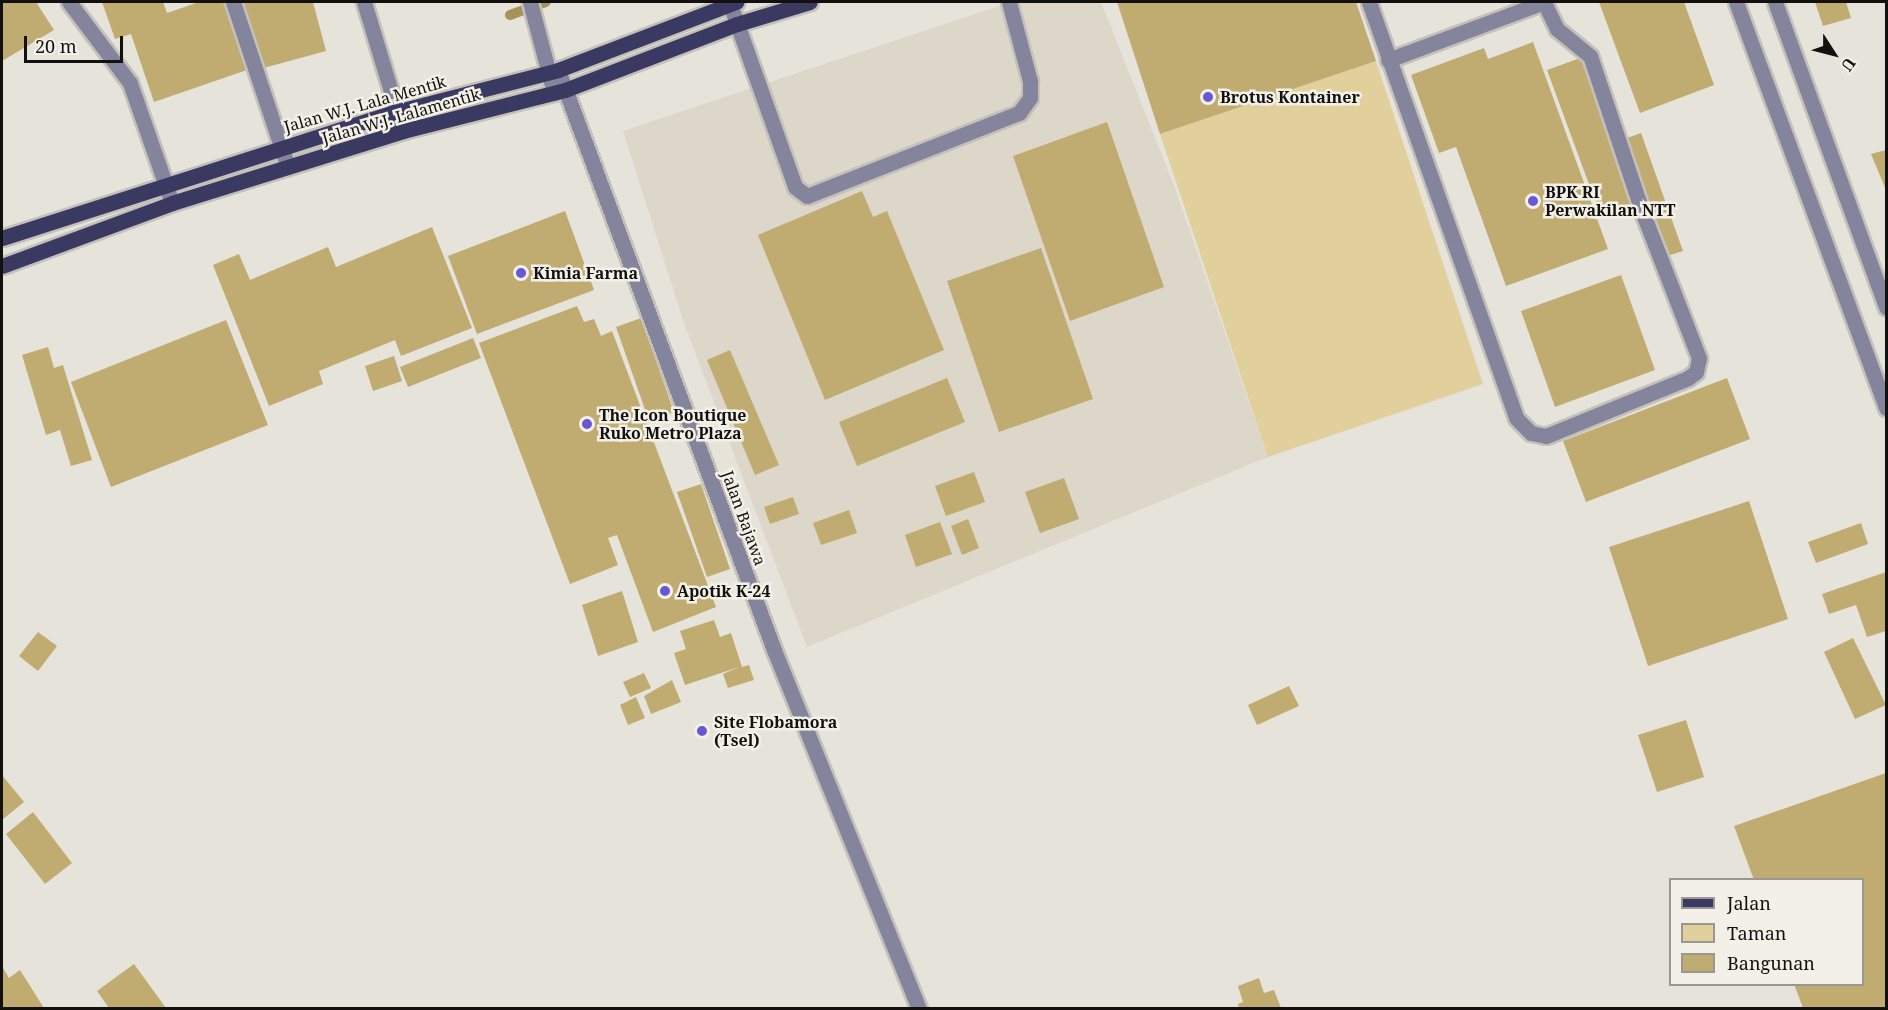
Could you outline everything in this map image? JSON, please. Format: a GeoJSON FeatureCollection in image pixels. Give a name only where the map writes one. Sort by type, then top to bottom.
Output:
{"type":"FeatureCollection","features":[{"type":"Feature","properties":{"kind":"main road","name":"Jalan W.J. Lalamentik"},"geometry":{"type":"LineString","coordinates":[[2,266],[172,203],[403,131],[560,92],[737,24],[807,2]]}},
{"type":"Feature","properties":{"kind":"main road","name":"Jalan W.J. Lala Mentik"},"geometry":{"type":"LineString","coordinates":[[2,238],[166,182],[395,112],[553,71],[733,3]]}},
{"type":"Feature","properties":{"kind":"street"},"geometry":{"type":"LineString","coordinates":[[69,2],[130,83],[172,203]]}},
{"type":"Feature","properties":{"kind":"street"},"geometry":{"type":"LineString","coordinates":[[233,2],[288,167]]}},
{"type":"Feature","properties":{"kind":"street"},"geometry":{"type":"LineString","coordinates":[[364,2],[395,112],[403,131]]}},
{"type":"Feature","properties":{"kind":"street","name":"Jalan Bajawa"},"geometry":{"type":"LineString","coordinates":[[530,2],[560,92],[774,650],[919,1008]]}},
{"type":"Feature","properties":{"kind":"street"},"geometry":{"type":"LineString","coordinates":[[733,3],[737,24],[795,187],[807,196],[1019,113],[1030,98],[1030,81],[1010,2]]}},
{"type":"Feature","properties":{"kind":"street"},"geometry":{"type":"LineString","coordinates":[[1369,2],[1388,60],[1516,418],[1531,433],[1546,436],[1688,378],[1696,372],[1699,358],[1590,56],[1557,29],[1544,2],[1388,60]]}},
{"type":"Feature","properties":{"kind":"street"},"geometry":{"type":"LineString","coordinates":[[1736,2],[1887,408]]}},
{"type":"Feature","properties":{"kind":"street"},"geometry":{"type":"LineString","coordinates":[[1775,2],[1887,308]]}},
{"type":"Feature","properties":{"kind":"shaded area"},"geometry":{"type":"Polygon","coordinates":[[[1011,2],[1101,2],[1175,188],[1268,457],[807,647],[684,323],[623,131],[1011,2]]]}},
{"type":"Feature","properties":{"kind":"green space"},"geometry":{"type":"Polygon","coordinates":[[[1376,61],[1483,384],[1268,457],[1160,134],[1376,61]]]}},
{"type":"Feature","properties":{"kind":"building"},"geometry":{"type":"Polygon","coordinates":[[[2,2],[36,2],[54,30],[2,61],[2,2]]]}},
{"type":"Feature","properties":{"kind":"building"},"geometry":{"type":"Polygon","coordinates":[[[102,2],[163,2],[167,13],[199,2],[224,2],[247,70],[154,102],[131,34],[115,39],[102,2]]]}},
{"type":"Feature","properties":{"kind":"building"},"geometry":{"type":"Polygon","coordinates":[[[242,2],[313,2],[326,51],[260,69],[242,2]]]}},
{"type":"Feature","properties":{"kind":"building","name":"Brotus Kontainer"},"geometry":{"type":"Polygon","coordinates":[[[1117,2],[1356,2],[1376,61],[1160,134],[1117,2]]]}},
{"type":"Feature","properties":{"kind":"building"},"geometry":{"type":"Polygon","coordinates":[[[1599,2],[1684,2],[1714,85],[1640,113],[1599,2]]]}},
{"type":"Feature","properties":{"kind":"building"},"geometry":{"type":"Polygon","coordinates":[[[1815,2],[1846,2],[1851,18],[1823,26],[1815,2]]]}},
{"type":"Feature","properties":{"kind":"building","name":"BPK RI Perwakilan NTT"},"geometry":{"type":"Polygon","coordinates":[[[1533,42],[1608,249],[1506,286],[1456,147],[1439,153],[1411,75],[1484,48],[1488,59],[1533,42]]]}},
{"type":"Feature","properties":{"kind":"building"},"geometry":{"type":"Polygon","coordinates":[[[1583,57],[1636,204],[1601,217],[1547,70],[1583,57]]]}},
{"type":"Feature","properties":{"kind":"building"},"geometry":{"type":"Polygon","coordinates":[[[1107,122],[1164,287],[1070,321],[1013,156],[1107,122]]]}},
{"type":"Feature","properties":{"kind":"building"},"geometry":{"type":"Polygon","coordinates":[[[1641,133],[1683,251],[1667,256],[1624,139],[1641,133]]]}},
{"type":"Feature","properties":{"kind":"building"},"geometry":{"type":"Polygon","coordinates":[[[1886,150],[1886,190],[1871,154],[1886,150]]]}},
{"type":"Feature","properties":{"kind":"building"},"geometry":{"type":"Polygon","coordinates":[[[862,191],[873,217],[887,211],[944,350],[825,400],[758,235],[862,191]]]}},
{"type":"Feature","properties":{"kind":"building","name":"Kimia Farma"},"geometry":{"type":"Polygon","coordinates":[[[565,211],[594,290],[477,334],[448,256],[565,211]]]}},
{"type":"Feature","properties":{"kind":"building"},"geometry":{"type":"Polygon","coordinates":[[[432,227],[472,328],[401,356],[395,340],[319,371],[323,384],[269,406],[213,265],[239,254],[250,280],[328,247],[336,267],[432,227]]]}},
{"type":"Feature","properties":{"kind":"building"},"geometry":{"type":"Polygon","coordinates":[[[1041,248],[1093,399],[999,432],[947,281],[1041,248]]]}},
{"type":"Feature","properties":{"kind":"building"},"geometry":{"type":"Polygon","coordinates":[[[1621,275],[1655,370],[1555,407],[1521,311],[1621,275]]]}},
{"type":"Feature","properties":{"kind":"building"},"geometry":{"type":"Polygon","coordinates":[[[577,306],[584,322],[594,319],[601,336],[612,331],[716,607],[653,632],[617,535],[608,538],[618,565],[570,584],[479,343],[577,306]]]}},
{"type":"Feature","properties":{"kind":"building"},"geometry":{"type":"Polygon","coordinates":[[[641,318],[674,412],[649,421],[616,327],[641,318]]]}},
{"type":"Feature","properties":{"kind":"building"},"geometry":{"type":"Polygon","coordinates":[[[226,320],[268,425],[111,487],[71,382],[226,320]]]}},
{"type":"Feature","properties":{"kind":"building"},"geometry":{"type":"Polygon","coordinates":[[[473,338],[481,358],[408,387],[400,367],[473,338]]]}},
{"type":"Feature","properties":{"kind":"building"},"geometry":{"type":"Polygon","coordinates":[[[48,347],[54,368],[63,365],[92,460],[71,466],[60,430],[46,435],[22,355],[48,347]]]}},
{"type":"Feature","properties":{"kind":"building"},"geometry":{"type":"Polygon","coordinates":[[[730,350],[779,465],[755,475],[707,360],[730,350]]]}},
{"type":"Feature","properties":{"kind":"building"},"geometry":{"type":"Polygon","coordinates":[[[394,356],[402,381],[373,391],[365,366],[394,356]]]}},
{"type":"Feature","properties":{"kind":"building"},"geometry":{"type":"Polygon","coordinates":[[[947,378],[965,422],[857,466],[839,422],[947,378]]]}},
{"type":"Feature","properties":{"kind":"building"},"geometry":{"type":"Polygon","coordinates":[[[1727,378],[1750,439],[1586,502],[1563,441],[1727,378]]]}},
{"type":"Feature","properties":{"kind":"building"},"geometry":{"type":"Polygon","coordinates":[[[974,472],[985,502],[946,516],[935,486],[974,472]]]}},
{"type":"Feature","properties":{"kind":"building"},"geometry":{"type":"Polygon","coordinates":[[[1064,478],[1079,519],[1040,533],[1025,492],[1064,478]]]}},
{"type":"Feature","properties":{"kind":"building"},"geometry":{"type":"Polygon","coordinates":[[[701,484],[730,569],[707,577],[677,492],[701,484]]]}},
{"type":"Feature","properties":{"kind":"building"},"geometry":{"type":"Polygon","coordinates":[[[793,497],[799,514],[770,524],[764,507],[793,497]]]}},
{"type":"Feature","properties":{"kind":"building"},"geometry":{"type":"Polygon","coordinates":[[[1749,501],[1788,619],[1648,666],[1609,547],[1749,501]]]}},
{"type":"Feature","properties":{"kind":"building"},"geometry":{"type":"Polygon","coordinates":[[[849,510],[857,533],[821,545],[813,523],[849,510]]]}},
{"type":"Feature","properties":{"kind":"building"},"geometry":{"type":"Polygon","coordinates":[[[968,519],[979,548],[962,555],[951,526],[968,519]]]}},
{"type":"Feature","properties":{"kind":"building"},"geometry":{"type":"Polygon","coordinates":[[[940,522],[952,554],[916,567],[905,535],[940,522]]]}},
{"type":"Feature","properties":{"kind":"building"},"geometry":{"type":"Polygon","coordinates":[[[1861,523],[1868,544],[1816,563],[1808,542],[1861,523]]]}},
{"type":"Feature","properties":{"kind":"building"},"geometry":{"type":"Polygon","coordinates":[[[1886,572],[1886,631],[1867,637],[1856,605],[1829,614],[1822,594],[1886,572]]]}},
{"type":"Feature","properties":{"kind":"building"},"geometry":{"type":"Polygon","coordinates":[[[622,591],[638,642],[598,656],[582,605],[622,591]]]}},
{"type":"Feature","properties":{"kind":"building"},"geometry":{"type":"Polygon","coordinates":[[[714,620],[720,637],[731,633],[742,667],[749,665],[754,680],[728,688],[723,674],[739,667],[685,685],[674,653],[686,649],[680,631],[714,620]]]}},
{"type":"Feature","properties":{"kind":"building"},"geometry":{"type":"Polygon","coordinates":[[[38,632],[57,646],[38,671],[19,656],[38,632]]]}},
{"type":"Feature","properties":{"kind":"building"},"geometry":{"type":"Polygon","coordinates":[[[1853,638],[1886,705],[1855,719],[1824,652],[1853,638]]]}},
{"type":"Feature","properties":{"kind":"building"},"geometry":{"type":"Polygon","coordinates":[[[644,673],[651,688],[630,697],[623,682],[644,673]]]}},
{"type":"Feature","properties":{"kind":"building"},"geometry":{"type":"Polygon","coordinates":[[[672,680],[681,702],[651,714],[644,696],[672,680]]]}},
{"type":"Feature","properties":{"kind":"building"},"geometry":{"type":"Polygon","coordinates":[[[1289,686],[1299,706],[1257,725],[1248,705],[1289,686]]]}},
{"type":"Feature","properties":{"kind":"building"},"geometry":{"type":"Polygon","coordinates":[[[636,697],[645,718],[628,725],[620,705],[636,697]]]}},
{"type":"Feature","properties":{"kind":"building"},"geometry":{"type":"Polygon","coordinates":[[[1686,720],[1704,777],[1657,792],[1638,735],[1686,720]]]}},
{"type":"Feature","properties":{"kind":"building"},"geometry":{"type":"Polygon","coordinates":[[[1886,773],[1886,1008],[1803,1008],[1795,986],[1864,986],[1864,878],[1753,878],[1734,826],[1886,773]]]}},
{"type":"Feature","properties":{"kind":"building"},"geometry":{"type":"Polygon","coordinates":[[[2,775],[24,802],[2,820],[2,775]]]}},
{"type":"Feature","properties":{"kind":"building"},"geometry":{"type":"Polygon","coordinates":[[[33,812],[72,863],[45,884],[6,834],[33,812]]]}},
{"type":"Feature","properties":{"kind":"building"},"geometry":{"type":"Polygon","coordinates":[[[134,964],[166,1008],[109,1008],[97,991],[134,964]]]}},
{"type":"Feature","properties":{"kind":"building"},"geometry":{"type":"Polygon","coordinates":[[[2,966],[9,978],[20,970],[44,1008],[2,1008],[2,966]]]}},
{"type":"Feature","properties":{"kind":"building"},"geometry":{"type":"Polygon","coordinates":[[[1259,978],[1264,993],[1274,990],[1281,1008],[1239,1008],[1238,1004],[1243,1002],[1238,986],[1259,978]]]}},
{"type":"Feature","properties":{"kind":"waterway"},"geometry":{"type":"LineString","coordinates":[[510,15],[546,2]]}},
{"type":"Feature","properties":{"kind":"place","name":"Brotus Kontainer"},"geometry":{"type":"Point","coordinates":[1208,97]}},
{"type":"Feature","properties":{"kind":"place","name":"BPK RI Perwakilan NTT"},"geometry":{"type":"Point","coordinates":[1533,201]}},
{"type":"Feature","properties":{"kind":"place","name":"Kimia Farma"},"geometry":{"type":"Point","coordinates":[521,273]}},
{"type":"Feature","properties":{"kind":"place","name":"The Icon Boutique Ruko Metro Plaza"},"geometry":{"type":"Point","coordinates":[587,424]}},
{"type":"Feature","properties":{"kind":"place","name":"Apotik K-24"},"geometry":{"type":"Point","coordinates":[665,591]}},
{"type":"Feature","properties":{"kind":"place","name":"Site Flobamora (Tsel)"},"geometry":{"type":"Point","coordinates":[702,731]}}]}
